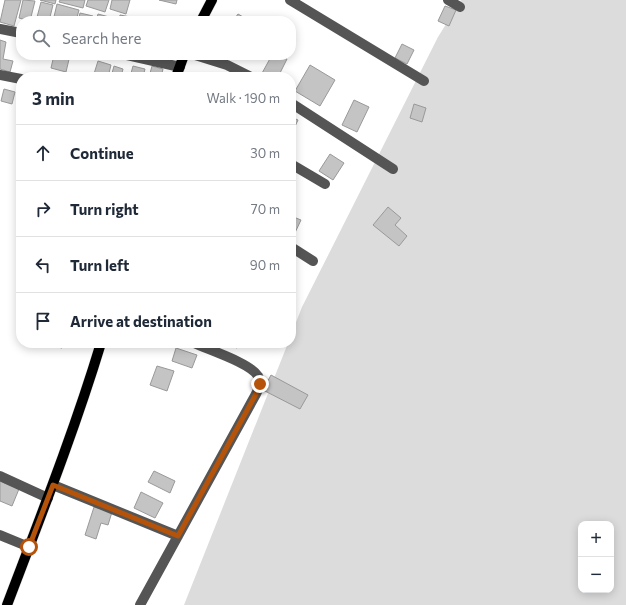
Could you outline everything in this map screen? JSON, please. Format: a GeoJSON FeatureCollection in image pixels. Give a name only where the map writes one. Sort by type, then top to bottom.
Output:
{"type":"FeatureCollection","features":[{"type":"Feature","properties":{"kind":"main road"},"geometry":{"type":"LineString","coordinates":[[204,16],[212,0]]}},
{"type":"Feature","properties":{"kind":"main road"},"geometry":{"type":"LineString","coordinates":[[178,72],[182,60]]}},
{"type":"Feature","properties":{"kind":"main road"},"geometry":{"type":"LineString","coordinates":[[7,605],[53,485],[86,392],[99,348]]}},
{"type":"Feature","properties":{"kind":"street"},"geometry":{"type":"LineString","coordinates":[[290,0],[424,81]]}},
{"type":"Feature","properties":{"kind":"street"},"geometry":{"type":"LineString","coordinates":[[448,0],[460,7]]}},
{"type":"Feature","properties":{"kind":"street"},"geometry":{"type":"LineString","coordinates":[[0,29],[16,32]]}},
{"type":"Feature","properties":{"kind":"street"},"geometry":{"type":"LineString","coordinates":[[149,60],[180,67]]}},
{"type":"Feature","properties":{"kind":"street"},"geometry":{"type":"LineString","coordinates":[[210,60],[240,72]]}},
{"type":"Feature","properties":{"kind":"street"},"geometry":{"type":"LineString","coordinates":[[0,75],[16,78]]}},
{"type":"Feature","properties":{"kind":"street"},"geometry":{"type":"LineString","coordinates":[[296,105],[393,169]]}},
{"type":"Feature","properties":{"kind":"street"},"geometry":{"type":"LineString","coordinates":[[296,167],[325,184]]}},
{"type":"Feature","properties":{"kind":"street"},"geometry":{"type":"LineString","coordinates":[[296,250],[313,261]]}},
{"type":"Feature","properties":{"kind":"street"},"geometry":{"type":"LineString","coordinates":[[140,605],[256,394],[260,384],[258,376],[248,367],[205,348]]}},
{"type":"Feature","properties":{"kind":"street"},"geometry":{"type":"LineString","coordinates":[[0,476],[48,498]]}},
{"type":"Feature","properties":{"kind":"street"},"geometry":{"type":"LineString","coordinates":[[53,485],[178,536]]}},
{"type":"Feature","properties":{"kind":"street"},"geometry":{"type":"LineString","coordinates":[[0,535],[29,547]]}},
{"type":"Feature","properties":{"kind":"shaded area"},"geometry":{"type":"Polygon","coordinates":[[[461,0],[626,0],[626,605],[184,605],[286,348],[296,348],[296,322],[302,307],[438,37],[461,0]]]}},
{"type":"Feature","properties":{"kind":"building"},"geometry":{"type":"Polygon","coordinates":[[[5,0],[21,0],[14,26],[0,22],[5,0]]]}},
{"type":"Feature","properties":{"kind":"building"},"geometry":{"type":"Polygon","coordinates":[[[23,0],[35,1],[31,16],[19,16],[23,0]]]}},
{"type":"Feature","properties":{"kind":"building"},"geometry":{"type":"Polygon","coordinates":[[[40,0],[56,0],[55,4],[40,0]]]}},
{"type":"Feature","properties":{"kind":"building"},"geometry":{"type":"Polygon","coordinates":[[[60,0],[85,0],[83,8],[59,2],[60,0]]]}},
{"type":"Feature","properties":{"kind":"building"},"geometry":{"type":"Polygon","coordinates":[[[88,0],[109,0],[105,12],[86,6],[88,0]]]}},
{"type":"Feature","properties":{"kind":"building"},"geometry":{"type":"Polygon","coordinates":[[[112,0],[130,0],[126,14],[110,9],[112,0]]]}},
{"type":"Feature","properties":{"kind":"building"},"geometry":{"type":"Polygon","coordinates":[[[159,0],[177,0],[176,4],[159,0]]]}},
{"type":"Feature","properties":{"kind":"building"},"geometry":{"type":"Polygon","coordinates":[[[41,2],[53,5],[50,16],[37,16],[41,2]]]}},
{"type":"Feature","properties":{"kind":"building"},"geometry":{"type":"Polygon","coordinates":[[[57,4],[79,10],[77,16],[54,16],[57,4]]]}},
{"type":"Feature","properties":{"kind":"building"},"geometry":{"type":"Polygon","coordinates":[[[445,6],[456,10],[449,26],[438,21],[445,6]]]}},
{"type":"Feature","properties":{"kind":"building"},"geometry":{"type":"Polygon","coordinates":[[[80,13],[93,16],[79,16],[80,13]]]}},
{"type":"Feature","properties":{"kind":"building"},"geometry":{"type":"Polygon","coordinates":[[[0,40],[6,42],[3,59],[13,61],[10,72],[0,69],[0,40]]]}},
{"type":"Feature","properties":{"kind":"building"},"geometry":{"type":"Polygon","coordinates":[[[402,44],[414,50],[407,64],[395,58],[402,44]]]}},
{"type":"Feature","properties":{"kind":"building"},"geometry":{"type":"Polygon","coordinates":[[[53,60],[69,60],[66,72],[51,68],[53,60]]]}},
{"type":"Feature","properties":{"kind":"building"},"geometry":{"type":"Polygon","coordinates":[[[269,60],[286,60],[280,72],[263,72],[269,60]]]}},
{"type":"Feature","properties":{"kind":"building"},"geometry":{"type":"Polygon","coordinates":[[[98,61],[111,65],[109,72],[95,72],[98,61]]]}},
{"type":"Feature","properties":{"kind":"building"},"geometry":{"type":"Polygon","coordinates":[[[310,65],[335,80],[320,106],[296,92],[310,65]]]}},
{"type":"Feature","properties":{"kind":"building"},"geometry":{"type":"Polygon","coordinates":[[[114,66],[123,69],[122,72],[112,72],[114,66]]]}},
{"type":"Feature","properties":{"kind":"building"},"geometry":{"type":"Polygon","coordinates":[[[133,66],[145,69],[144,72],[131,72],[133,66]]]}},
{"type":"Feature","properties":{"kind":"building"},"geometry":{"type":"Polygon","coordinates":[[[152,66],[163,69],[162,72],[150,72],[152,66]]]}},
{"type":"Feature","properties":{"kind":"building"},"geometry":{"type":"Polygon","coordinates":[[[4,89],[15,92],[12,104],[1,101],[4,89]]]}},
{"type":"Feature","properties":{"kind":"building"},"geometry":{"type":"Polygon","coordinates":[[[354,100],[369,107],[357,132],[342,125],[354,100]]]}},
{"type":"Feature","properties":{"kind":"building"},"geometry":{"type":"Polygon","coordinates":[[[414,104],[426,108],[422,122],[410,118],[414,104]]]}},
{"type":"Feature","properties":{"kind":"building"},"geometry":{"type":"Polygon","coordinates":[[[330,154],[344,163],[333,180],[319,171],[330,154]]]}},
{"type":"Feature","properties":{"kind":"building"},"geometry":{"type":"Polygon","coordinates":[[[388,207],[401,218],[395,225],[407,236],[399,246],[373,225],[388,207]]]}},
{"type":"Feature","properties":{"kind":"building"},"geometry":{"type":"Polygon","coordinates":[[[296,218],[301,220],[296,231],[296,218]]]}},
{"type":"Feature","properties":{"kind":"building"},"geometry":{"type":"Polygon","coordinates":[[[176,348],[197,355],[192,368],[172,361],[176,348]]]}},
{"type":"Feature","properties":{"kind":"building"},"geometry":{"type":"Polygon","coordinates":[[[157,366],[174,371],[167,391],[150,385],[157,366]]]}},
{"type":"Feature","properties":{"kind":"building"},"geometry":{"type":"Polygon","coordinates":[[[271,375],[308,395],[300,409],[263,390],[271,375]]]}},
{"type":"Feature","properties":{"kind":"building"},"geometry":{"type":"Polygon","coordinates":[[[154,471],[175,481],[170,493],[148,482],[154,471]]]}},
{"type":"Feature","properties":{"kind":"building"},"geometry":{"type":"Polygon","coordinates":[[[0,481],[19,489],[12,506],[0,501],[0,481]]]}},
{"type":"Feature","properties":{"kind":"building"},"geometry":{"type":"Polygon","coordinates":[[[141,492],[163,503],[155,518],[134,508],[141,492]]]}},
{"type":"Feature","properties":{"kind":"building"},"geometry":{"type":"Polygon","coordinates":[[[94,507],[112,512],[108,525],[101,523],[96,539],[85,535],[94,507]]]}},
{"type":"Feature","properties":{"kind":"route"},"geometry":{"type":"LineString","coordinates":[[29,547],[53,485],[178,536],[256,394],[260,384]]}}]}
